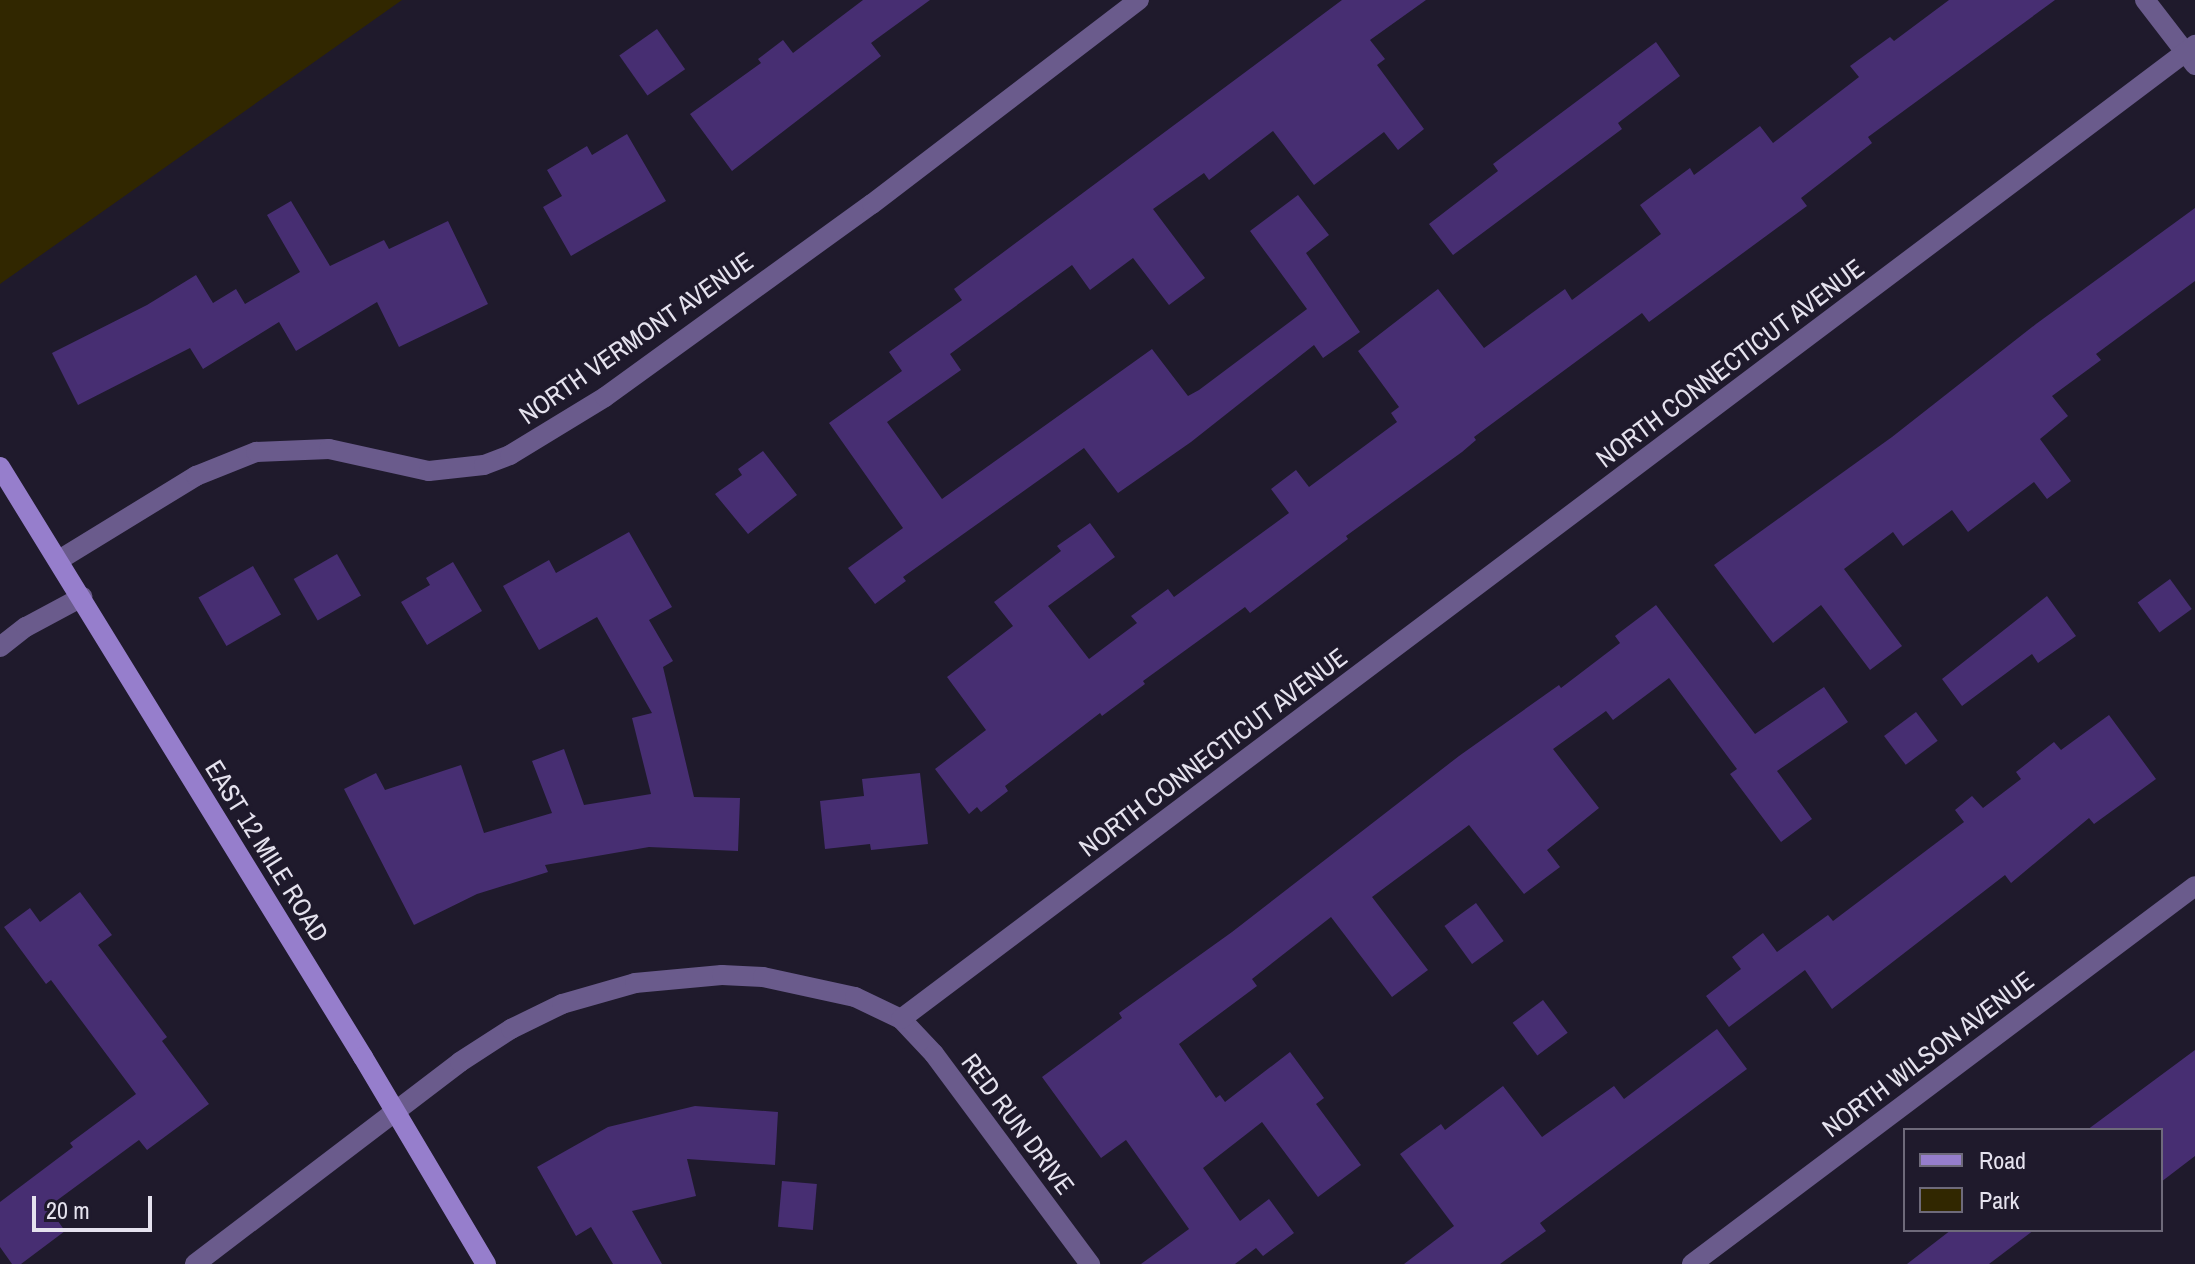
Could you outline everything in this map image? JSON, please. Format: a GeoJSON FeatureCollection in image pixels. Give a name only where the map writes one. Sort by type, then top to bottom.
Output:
{"type":"FeatureCollection","features":[{"type":"Feature","properties":{"kind":"main road","name":"EAST 12 MILE ROAD"},"geometry":{"type":"LineString","coordinates":[[0,467],[395,1110],[486,1264]]}},
{"type":"Feature","properties":{"kind":"street","name":"NORTH VERMONT AVENUE"},"geometry":{"type":"LineString","coordinates":[[59,560],[196,476],[256,452],[329,449],[429,471],[484,465],[510,455],[558,428],[631,379],[872,204],[1139,0]]}},
{"type":"Feature","properties":{"kind":"street"},"geometry":{"type":"LineString","coordinates":[[2145,0],[2192,54]]}},
{"type":"Feature","properties":{"kind":"street","name":"NORTH CONNECTICUT AVENUE"},"geometry":{"type":"LineString","coordinates":[[901,1019],[2192,54]]}},
{"type":"Feature","properties":{"kind":"street"},"geometry":{"type":"LineString","coordinates":[[0,647],[26,627],[82,597]]}},
{"type":"Feature","properties":{"kind":"street","name":"NORTH WILSON AVENUE"},"geometry":{"type":"LineString","coordinates":[[1692,1264],[2195,886]]}},
{"type":"Feature","properties":{"kind":"street"},"geometry":{"type":"LineString","coordinates":[[195,1264],[395,1110],[511,1029],[562,1004],[635,983],[722,975],[763,977],[855,997],[901,1019]]}},
{"type":"Feature","properties":{"kind":"street","name":"RED RUN DRIVE"},"geometry":{"type":"LineString","coordinates":[[901,1019],[934,1054],[1090,1264]]}},
{"type":"Feature","properties":{"kind":"green space"},"geometry":{"type":"Polygon","coordinates":[[[0,0],[402,0],[0,284],[0,0]]]}},
{"type":"Feature","properties":{"kind":"building"},"geometry":{"type":"Polygon","coordinates":[[[863,0],[930,0],[871,43],[881,56],[732,171],[690,114],[761,63],[758,59],[783,40],[793,53],[863,0]]]}},
{"type":"Feature","properties":{"kind":"building"},"geometry":{"type":"Polygon","coordinates":[[[1342,0],[1426,0],[1370,40],[1385,59],[1377,65],[1424,129],[1398,150],[1384,132],[1314,185],[1273,131],[1209,180],[1204,173],[1153,209],[1205,278],[1169,305],[1133,258],[1090,290],[1072,265],[950,354],[961,370],[887,422],[942,499],[1152,349],[1188,396],[1199,390],[1307,309],[1250,231],[1298,195],[1329,235],[1306,253],[1360,332],[1323,358],[1314,345],[1191,442],[1118,493],[1084,448],[903,577],[906,581],[875,604],[848,568],[903,528],[829,423],[902,371],[889,352],[962,300],[954,289],[1342,0]]]}},
{"type":"Feature","properties":{"kind":"building"},"geometry":{"type":"Polygon","coordinates":[[[1949,0],[2055,0],[1868,137],[1872,143],[1801,198],[1807,206],[1649,322],[1642,313],[1474,437],[1476,440],[1462,452],[1346,536],[1348,539],[1250,613],[1245,607],[1005,786],[1008,791],[981,812],[977,807],[969,814],[935,769],[986,730],[947,677],[1013,626],[994,602],[1061,551],[1057,546],[1090,523],[1115,557],[1048,606],[1089,659],[1137,623],[1131,616],[1168,589],[1174,597],[1289,513],[1271,489],[1296,470],[1309,487],[1397,422],[1391,413],[1399,407],[1358,351],[1438,289],[1484,348],[1565,289],[1572,300],[1661,234],[1640,205],[1690,168],[1694,175],[1760,126],[1773,143],[1859,77],[1850,66],[1890,37],[1894,41],[1949,0]]]}},
{"type":"Feature","properties":{"kind":"building"},"geometry":{"type":"Polygon","coordinates":[[[657,29],[685,69],[647,96],[619,55],[657,29]]]}},
{"type":"Feature","properties":{"kind":"building"},"geometry":{"type":"Polygon","coordinates":[[[1656,42],[1680,76],[1618,123],[1622,129],[1453,255],[1429,224],[1498,171],[1493,164],[1656,42]]]}},
{"type":"Feature","properties":{"kind":"building"},"geometry":{"type":"Polygon","coordinates":[[[627,134],[666,201],[571,256],[543,207],[562,196],[547,170],[587,146],[592,155],[627,134]]]}},
{"type":"Feature","properties":{"kind":"building"},"geometry":{"type":"Polygon","coordinates":[[[291,201],[330,266],[384,240],[389,249],[448,221],[488,304],[399,347],[377,302],[296,351],[279,322],[203,369],[190,348],[78,405],[52,353],[147,305],[196,275],[213,303],[236,289],[245,304],[300,272],[267,215],[291,201]]]}},
{"type":"Feature","properties":{"kind":"building"},"geometry":{"type":"Polygon","coordinates":[[[2195,208],[2195,281],[2096,354],[2101,360],[2052,396],[2068,416],[2040,439],[2071,481],[2047,499],[2034,482],[1968,532],[1952,510],[1903,546],[1893,532],[1844,569],[1902,646],[1870,670],[1821,605],[1773,643],[1714,565],[1892,437],[2036,324],[2195,208]]]}},
{"type":"Feature","properties":{"kind":"building"},"geometry":{"type":"Polygon","coordinates":[[[763,451],[797,495],[748,534],[715,494],[742,475],[738,469],[763,451]]]}},
{"type":"Feature","properties":{"kind":"building"},"geometry":{"type":"Polygon","coordinates":[[[629,532],[672,607],[649,620],[673,661],[663,667],[694,797],[740,798],[738,851],[649,847],[545,865],[548,872],[477,894],[414,925],[344,789],[376,773],[385,790],[461,765],[484,833],[552,813],[532,761],[564,749],[584,805],[651,794],[632,718],[652,713],[597,617],[539,650],[503,586],[549,560],[556,573],[629,532]]]}},
{"type":"Feature","properties":{"kind":"building"},"geometry":{"type":"Polygon","coordinates":[[[337,554],[361,596],[318,621],[294,579],[337,554]]]}},
{"type":"Feature","properties":{"kind":"building"},"geometry":{"type":"Polygon","coordinates":[[[453,562],[482,611],[427,645],[401,602],[430,585],[426,578],[453,562]]]}},
{"type":"Feature","properties":{"kind":"building"},"geometry":{"type":"Polygon","coordinates":[[[253,566],[281,614],[226,646],[198,598],[253,566]]]}},
{"type":"Feature","properties":{"kind":"building"},"geometry":{"type":"Polygon","coordinates":[[[2170,579],[2192,609],[2159,632],[2138,603],[2170,579]]]}},
{"type":"Feature","properties":{"kind":"building"},"geometry":{"type":"Polygon","coordinates":[[[2047,596],[2076,636],[2038,663],[2032,654],[1962,706],[1942,679],[2047,596]]]}},
{"type":"Feature","properties":{"kind":"building"},"geometry":{"type":"Polygon","coordinates":[[[1656,605],[1755,734],[1824,687],[1848,722],[1777,771],[1812,819],[1781,842],[1730,774],[1737,769],[1669,678],[1613,720],[1606,711],[1553,749],[1599,808],[1547,850],[1560,867],[1524,894],[1469,825],[1372,897],[1428,970],[1392,997],[1331,917],[1252,979],[1257,986],[1179,1044],[1216,1098],[1220,1095],[1225,1102],[1290,1052],[1324,1098],[1316,1104],[1361,1165],[1318,1197],[1262,1122],[1203,1168],[1240,1221],[1269,1199],[1294,1233],[1263,1256],[1256,1248],[1235,1264],[1141,1264],[1189,1229],[1126,1140],[1101,1158],[1042,1077],[1122,1018],[1119,1013],[1232,932],[1459,756],[1559,685],[1561,688],[1620,643],[1615,636],[1656,605]]]}},
{"type":"Feature","properties":{"kind":"building"},"geometry":{"type":"Polygon","coordinates":[[[1916,712],[1938,741],[1906,765],[1884,736],[1916,712]]]}},
{"type":"Feature","properties":{"kind":"building"},"geometry":{"type":"Polygon","coordinates":[[[2109,715],[2156,779],[2094,824],[2089,818],[2011,883],[2005,875],[1832,1009],[1805,970],[1729,1027],[1706,996],[1741,969],[1732,957],[1763,933],[1777,952],[1828,915],[1833,921],[1964,822],[1955,810],[1972,796],[1983,808],[2021,779],[2016,772],[2054,742],[2061,750],[2109,715]]]}},
{"type":"Feature","properties":{"kind":"building"},"geometry":{"type":"Polygon","coordinates":[[[920,773],[928,844],[871,850],[870,844],[825,849],[820,801],[864,796],[862,779],[920,773]]]}},
{"type":"Feature","properties":{"kind":"building"},"geometry":{"type":"Polygon","coordinates":[[[80,892],[112,935],[98,945],[167,1037],[162,1041],[209,1104],[147,1150],[139,1140],[48,1207],[65,1231],[21,1264],[12,1264],[0,1247],[0,1202],[73,1147],[70,1143],[136,1094],[51,980],[46,984],[4,927],[30,908],[40,922],[80,892]]]}},
{"type":"Feature","properties":{"kind":"building"},"geometry":{"type":"Polygon","coordinates":[[[1476,903],[1504,941],[1472,964],[1444,926],[1476,903]]]}},
{"type":"Feature","properties":{"kind":"building"},"geometry":{"type":"Polygon","coordinates":[[[1543,1000],[1568,1033],[1537,1056],[1513,1023],[1543,1000]]]}},
{"type":"Feature","properties":{"kind":"building"},"geometry":{"type":"Polygon","coordinates":[[[1717,1029],[1747,1069],[1540,1223],[1546,1231],[1500,1264],[1404,1264],[1454,1226],[1400,1154],[1441,1124],[1445,1130],[1503,1086],[1542,1137],[1614,1086],[1624,1099],[1717,1029]]]}},
{"type":"Feature","properties":{"kind":"building"},"geometry":{"type":"Polygon","coordinates":[[[2195,1050],[2195,1156],[2163,1180],[2163,1128],[2090,1128],[2195,1050]]]}},
{"type":"Feature","properties":{"kind":"building"},"geometry":{"type":"Polygon","coordinates":[[[695,1106],[778,1112],[775,1165],[687,1159],[696,1196],[632,1211],[662,1264],[613,1264],[591,1227],[576,1236],[537,1167],[608,1127],[695,1106]]]}},
{"type":"Feature","properties":{"kind":"building"},"geometry":{"type":"Polygon","coordinates":[[[782,1181],[817,1184],[813,1230],[778,1227],[782,1181]]]}},
{"type":"Feature","properties":{"kind":"building"},"geometry":{"type":"Polygon","coordinates":[[[1948,1232],[2031,1232],[1989,1264],[1907,1264],[1948,1232]]]}}]}
